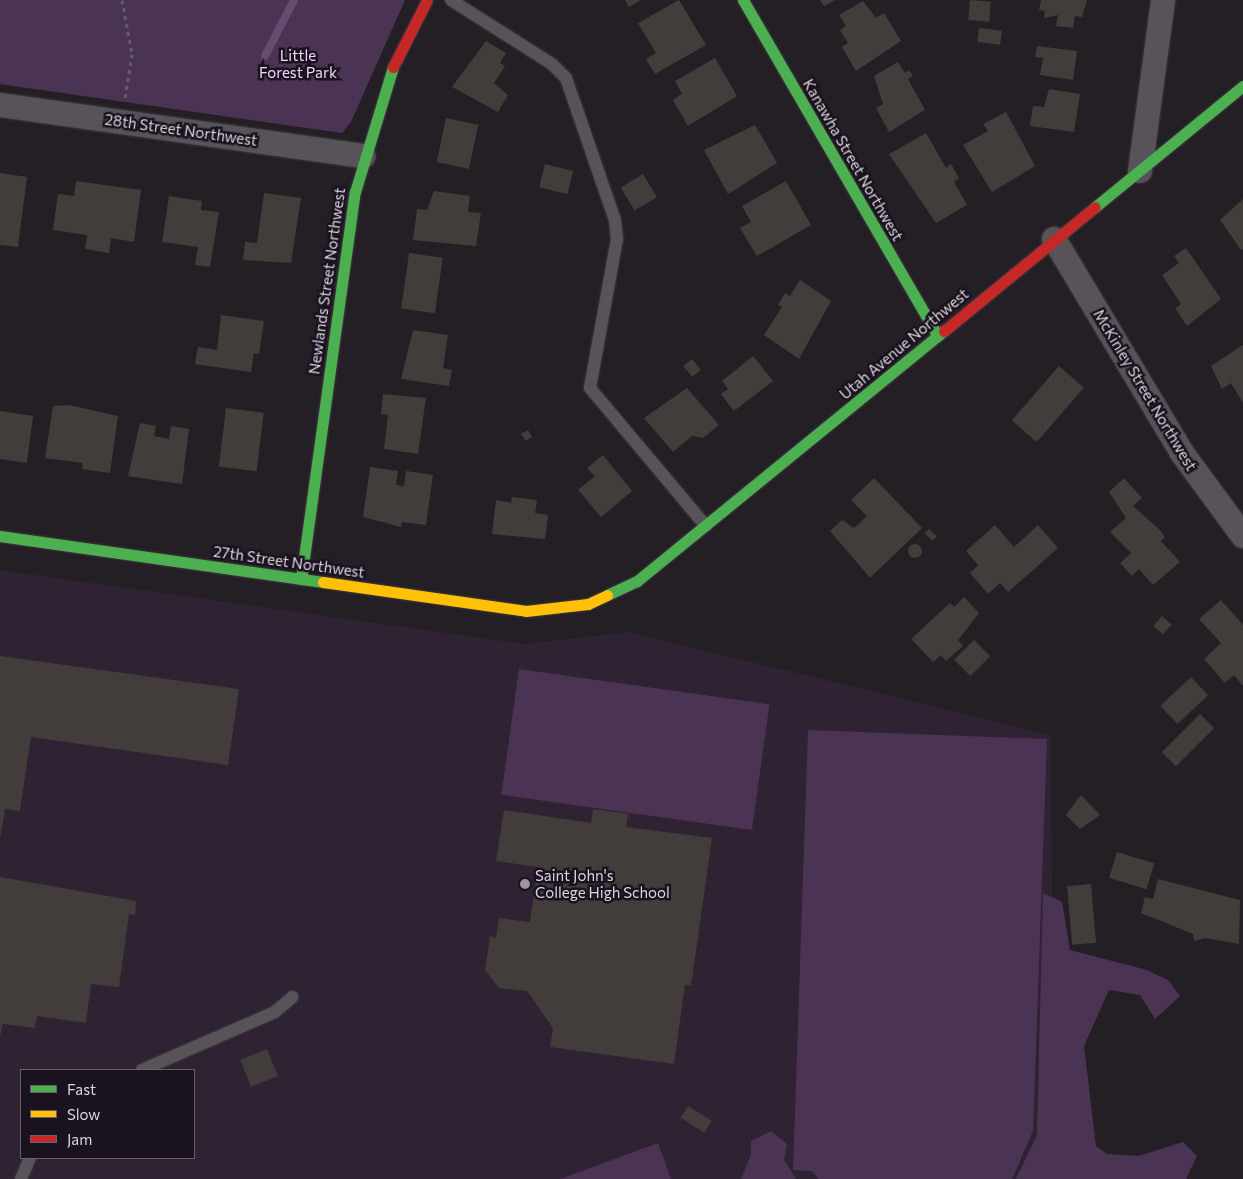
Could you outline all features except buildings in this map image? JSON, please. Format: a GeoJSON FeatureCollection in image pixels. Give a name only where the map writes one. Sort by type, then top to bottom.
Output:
{"type":"FeatureCollection","features":[{"type":"Feature","properties":{"kind":"street","name":"Newlands Street Northwest"},"geometry":{"type":"LineString","coordinates":[[301,579],[347,235],[363,156],[389,76],[427,0]]}},
{"type":"Feature","properties":{"kind":"street","name":"Kanawha Street Northwest"},"geometry":{"type":"LineString","coordinates":[[743,0],[938,336]]}},
{"type":"Feature","properties":{"kind":"street"},"geometry":{"type":"LineString","coordinates":[[1140,171],[1164,0]]}},
{"type":"Feature","properties":{"kind":"street","name":"Utah Avenue Northwest"},"geometry":{"type":"LineString","coordinates":[[574,609],[637,581],[1243,86]]}},
{"type":"Feature","properties":{"kind":"street","name":"28th Street Northwest"},"geometry":{"type":"LineString","coordinates":[[0,104],[363,156]]}},
{"type":"Feature","properties":{"kind":"street","name":"McKinley Street Northwest"},"geometry":{"type":"LineString","coordinates":[[1054,239],[1177,446],[1243,536]]}},
{"type":"Feature","properties":{"kind":"street","name":"27th Street Northwest"},"geometry":{"type":"LineString","coordinates":[[0,536],[526,611],[574,609]]}},
{"type":"Feature","properties":{"kind":"lane"},"geometry":{"type":"LineString","coordinates":[[451,0],[552,64],[566,78],[616,220],[617,239],[590,388],[706,526]]}},
{"type":"Feature","properties":{"kind":"lane"},"geometry":{"type":"LineString","coordinates":[[144,1069],[275,1012],[292,997]]}},
{"type":"Feature","properties":{"kind":"lane"},"geometry":{"type":"LineString","coordinates":[[21,1179],[30,1159]]}},
{"type":"Feature","properties":{"kind":"path"},"geometry":{"type":"LineString","coordinates":[[122,0],[132,54],[122,122]]}},
{"type":"Feature","properties":{"kind":"shaded area","name":"Saint John's College High School"},"geometry":{"type":"Polygon","coordinates":[[[0,570],[524,644],[629,632],[1051,735],[1054,1179],[0,1179],[0,570]]]}},
{"type":"Feature","properties":{"kind":"green space","name":"Little Forest Park"},"geometry":{"type":"Polygon","coordinates":[[[0,0],[405,0],[351,122],[342,133],[0,84],[0,0]]]}},
{"type":"Feature","properties":{"kind":"green space"},"geometry":{"type":"Polygon","coordinates":[[[519,669],[770,704],[752,830],[501,795],[519,669]]]}},
{"type":"Feature","properties":{"kind":"green space"},"geometry":{"type":"Polygon","coordinates":[[[808,730],[1047,739],[1033,1131],[1012,1179],[819,1179],[812,1171],[793,1170],[808,730]]]}},
{"type":"Feature","properties":{"kind":"green space"},"geometry":{"type":"Polygon","coordinates":[[[1043,893],[1062,902],[1070,950],[1147,970],[1168,980],[1180,996],[1155,1019],[1140,995],[1109,990],[1084,1046],[1096,1146],[1107,1154],[1138,1156],[1183,1142],[1197,1156],[1186,1179],[1016,1179],[1037,1135],[1043,893]]]}},
{"type":"Feature","properties":{"kind":"green space"},"geometry":{"type":"Polygon","coordinates":[[[771,1131],[787,1144],[784,1160],[796,1179],[741,1179],[751,1155],[751,1141],[771,1131]]]}},
{"type":"Feature","properties":{"kind":"green space"},"geometry":{"type":"Polygon","coordinates":[[[658,1143],[671,1179],[560,1179],[658,1143]]]}},
{"type":"Feature","properties":{"kind":"waterway"},"geometry":{"type":"LineString","coordinates":[[265,56],[294,0]]}},
{"type":"Feature","properties":{"kind":"traffic: fast"},"geometry":{"type":"LineString","coordinates":[[743,0],[938,336]]}},
{"type":"Feature","properties":{"kind":"traffic: fast"},"geometry":{"type":"LineString","coordinates":[[301,579],[355,192],[393,67]]}},
{"type":"Feature","properties":{"kind":"traffic: fast"},"geometry":{"type":"LineString","coordinates":[[1095,207],[1243,86]]}},
{"type":"Feature","properties":{"kind":"traffic: fast"},"geometry":{"type":"LineString","coordinates":[[607,595],[637,581],[944,331]]}},
{"type":"Feature","properties":{"kind":"traffic: fast"},"geometry":{"type":"LineString","coordinates":[[0,536],[323,582]]}},
{"type":"Feature","properties":{"kind":"traffic: slow"},"geometry":{"type":"LineString","coordinates":[[323,582],[526,611],[588,604],[607,595]]}},
{"type":"Feature","properties":{"kind":"traffic: jam"},"geometry":{"type":"LineString","coordinates":[[393,67],[427,0]]}},
{"type":"Feature","properties":{"kind":"traffic: jam"},"geometry":{"type":"LineString","coordinates":[[944,331],[1095,207]]}},
{"type":"Feature","properties":{"kind":"place","name":"Saint John's College High School"},"geometry":{"type":"Point","coordinates":[525,884]}}]}
